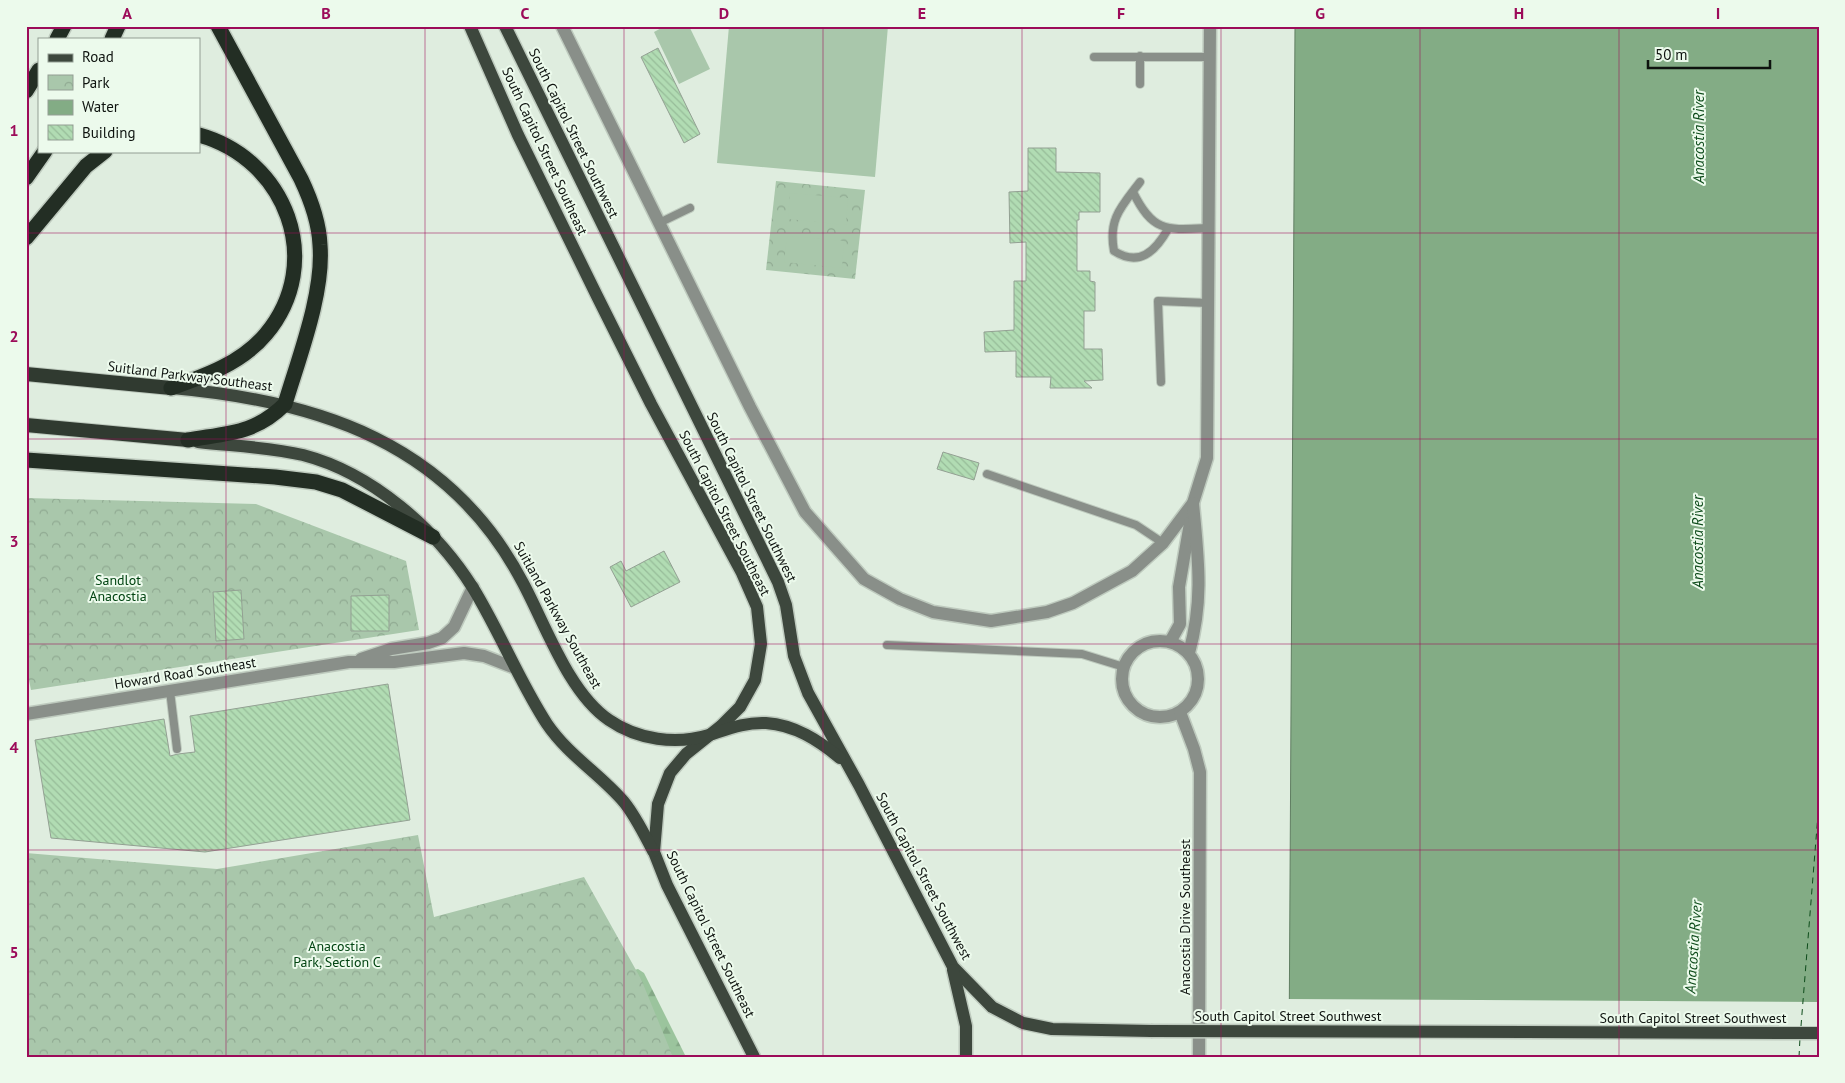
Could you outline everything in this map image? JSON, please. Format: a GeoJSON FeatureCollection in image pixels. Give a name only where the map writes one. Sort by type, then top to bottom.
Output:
{"type":"FeatureCollection","features":[{"type":"Feature","properties":{"kind":"highway"},"geometry":{"type":"LineString","coordinates":[[58,38],[64,26]]}},
{"type":"Feature","properties":{"kind":"highway"},"geometry":{"type":"LineString","coordinates":[[112,38],[118,26]]}},
{"type":"Feature","properties":{"kind":"highway"},"geometry":{"type":"LineString","coordinates":[[26,425],[188,440],[260,425],[272,417],[285,404],[317,289],[321,259],[319,231],[312,204],[301,179],[218,26]]}},
{"type":"Feature","properties":{"kind":"highway"},"geometry":{"type":"LineString","coordinates":[[26,91],[38,72]]}},
{"type":"Feature","properties":{"kind":"highway"},"geometry":{"type":"LineString","coordinates":[[171,388],[212,372],[236,360],[257,343],[280,313],[291,287],[293,272],[294,245],[288,217],[270,181],[240,152],[226,144],[200,135]]}},
{"type":"Feature","properties":{"kind":"highway"},"geometry":{"type":"LineString","coordinates":[[26,178],[44,152]]}},
{"type":"Feature","properties":{"kind":"highway"},"geometry":{"type":"LineString","coordinates":[[26,238],[86,166],[104,152]]}},
{"type":"Feature","properties":{"kind":"highway","name":"Suitland Parkway Southeast"},"geometry":{"type":"LineString","coordinates":[[26,374],[171,388]]}},
{"type":"Feature","properties":{"kind":"highway"},"geometry":{"type":"LineString","coordinates":[[26,460],[275,477],[316,482],[342,490],[433,537]]}},
{"type":"Feature","properties":{"kind":"main road","name":"South Capitol Street Southeast"},"geometry":{"type":"LineString","coordinates":[[470,26],[518,135],[601,304],[651,404],[754,596],[761,632],[760,656],[755,680],[740,707],[682,758],[665,783],[656,817],[654,852],[665,880],[754,1057]]}},
{"type":"Feature","properties":{"kind":"main road","name":"South Capitol Street Southwest"},"geometry":{"type":"LineString","coordinates":[[505,26],[775,576],[786,605],[794,656],[802,681],[953,967],[992,1007],[1023,1022],[1052,1029],[1819,1034]]}},
{"type":"Feature","properties":{"kind":"main road","name":"Suitland Parkway Southeast"},"geometry":{"type":"LineString","coordinates":[[171,388],[231,394],[285,404],[335,419],[397,448],[431,472],[461,500],[504,551],[576,686],[601,714],[621,727],[658,739],[681,740],[708,736],[746,724],[779,725],[792,728],[810,737],[846,762]]}},
{"type":"Feature","properties":{"kind":"main road"},"geometry":{"type":"LineString","coordinates":[[188,440],[286,452],[319,461],[348,473],[386,496],[433,537],[473,587],[515,668],[555,735],[623,802],[654,852]]}},
{"type":"Feature","properties":{"kind":"main road"},"geometry":{"type":"LineString","coordinates":[[953,967],[966,1026],[966,1057]]}},
{"type":"Feature","properties":{"kind":"street"},"geometry":{"type":"LineString","coordinates":[[562,26],[805,512],[864,579],[900,599],[934,612],[991,621],[1046,612],[1073,603],[1132,572],[1163,543],[1193,503]]}},
{"type":"Feature","properties":{"kind":"street"},"geometry":{"type":"LineString","coordinates":[[1170,642],[1180,624],[1178,587],[1193,503],[1207,458],[1210,26]]}},
{"type":"Feature","properties":{"kind":"street"},"geometry":{"type":"LineString","coordinates":[[1189,653],[1197,624],[1200,586],[1193,503]]}},
{"type":"Feature","properties":{"kind":"street","name":"Howard Road Southeast"},"geometry":{"type":"LineString","coordinates":[[26,714],[349,662],[391,649],[428,643],[442,638],[454,627],[473,587]]}},
{"type":"Feature","properties":{"kind":"street"},"geometry":{"type":"LineString","coordinates":[[1159,641],[1170,642],[1189,653],[1196,665],[1198,685],[1190,703],[1180,712],[1169,717],[1158,718],[1136,709],[1128,701],[1123,690],[1122,678],[1124,667],[1129,657],[1142,646],[1159,641]]}},
{"type":"Feature","properties":{"kind":"street","name":"Howard Road Southeast"},"geometry":{"type":"LineString","coordinates":[[349,662],[394,662],[464,653],[484,656],[515,668]]}},
{"type":"Feature","properties":{"kind":"street","name":"Anacostia Drive Southeast"},"geometry":{"type":"LineString","coordinates":[[1180,712],[1194,749],[1200,772],[1199,1057]]}},
{"type":"Feature","properties":{"kind":"lane"},"geometry":{"type":"LineString","coordinates":[[1140,56],[1140,84]]}},
{"type":"Feature","properties":{"kind":"lane"},"geometry":{"type":"LineString","coordinates":[[1094,57],[1210,56]]}},
{"type":"Feature","properties":{"kind":"lane"},"geometry":{"type":"LineString","coordinates":[[1140,182],[1114,218],[1111,234],[1114,251],[1123,257],[1133,258],[1148,254],[1157,246],[1168,229]]}},
{"type":"Feature","properties":{"kind":"lane"},"geometry":{"type":"LineString","coordinates":[[1132,192],[1142,212],[1160,226],[1168,229],[1209,228]]}},
{"type":"Feature","properties":{"kind":"lane"},"geometry":{"type":"LineString","coordinates":[[659,223],[690,208]]}},
{"type":"Feature","properties":{"kind":"lane"},"geometry":{"type":"LineString","coordinates":[[1161,382],[1158,301],[1208,303]]}},
{"type":"Feature","properties":{"kind":"lane"},"geometry":{"type":"LineString","coordinates":[[988,474],[1136,525],[1163,543]]}},
{"type":"Feature","properties":{"kind":"lane"},"geometry":{"type":"LineString","coordinates":[[887,645],[1082,654],[1124,667]]}},
{"type":"Feature","properties":{"kind":"lane"},"geometry":{"type":"LineString","coordinates":[[170,691],[177,749]]}},
{"type":"Feature","properties":{"kind":"green space"},"geometry":{"type":"Polygon","coordinates":[[[665,26],[689,26],[710,69],[679,84],[654,32],[665,26]]]}},
{"type":"Feature","properties":{"kind":"green space"},"geometry":{"type":"Polygon","coordinates":[[[729,26],[888,26],[875,177],[717,163],[729,26]]]}},
{"type":"Feature","properties":{"kind":"green space"},"geometry":{"type":"Polygon","coordinates":[[[776,181],[865,190],[855,279],[766,270],[776,181]]]}},
{"type":"Feature","properties":{"kind":"green space"},"geometry":{"type":"Polygon","coordinates":[[[790,193],[848,198],[846,225],[788,219],[790,193]]]}},
{"type":"Feature","properties":{"kind":"green space"},"geometry":{"type":"Polygon","coordinates":[[[787,236],[844,241],[842,268],[784,262],[787,236]]]}},
{"type":"Feature","properties":{"kind":"green space","name":"Sandlot Anacostia"},"geometry":{"type":"Polygon","coordinates":[[[26,498],[256,504],[406,561],[419,630],[31,690],[26,666],[26,498]]]}},
{"type":"Feature","properties":{"kind":"green space","name":"Anacostia Park, Section C"},"geometry":{"type":"Polygon","coordinates":[[[418,835],[434,917],[584,877],[641,979],[673,1057],[26,1057],[26,853],[217,869],[418,835]]]}},
{"type":"Feature","properties":{"kind":"green space"},"geometry":{"type":"Polygon","coordinates":[[[638,969],[644,973],[686,1057],[671,1057],[631,971],[638,969]]]}},
{"type":"Feature","properties":{"kind":"water","name":"Anacostia River"},"geometry":{"type":"Polygon","coordinates":[[[1295,26],[1819,26],[1819,1057],[1289,1057],[1295,26]]]}},
{"type":"Feature","properties":{"kind":"pier"},"geometry":{"type":"Polygon","coordinates":[[[1287,999],[1819,1002],[1819,1057],[1287,1057],[1287,999]]]}},
{"type":"Feature","properties":{"kind":"building"},"geometry":{"type":"Polygon","coordinates":[[[658,48],[700,134],[684,143],[641,57],[658,48]]]}},
{"type":"Feature","properties":{"kind":"building"},"geometry":{"type":"Polygon","coordinates":[[[1028,148],[1056,148],[1056,172],[1100,173],[1100,212],[1079,212],[1079,220],[1077,220],[1077,271],[1090,271],[1090,281],[1095,282],[1095,311],[1084,311],[1084,349],[1102,349],[1103,380],[1084,381],[1092,388],[1050,388],[1051,377],[1016,377],[1016,351],[985,352],[984,332],[1014,330],[1014,281],[1026,281],[1026,242],[1010,243],[1009,192],[1028,191],[1028,148]]]}},
{"type":"Feature","properties":{"kind":"building"},"geometry":{"type":"Polygon","coordinates":[[[943,452],[979,463],[974,480],[937,469],[943,452]]]}},
{"type":"Feature","properties":{"kind":"building"},"geometry":{"type":"Polygon","coordinates":[[[664,551],[680,582],[631,607],[610,567],[621,561],[626,571],[664,551]]]}},
{"type":"Feature","properties":{"kind":"building"},"geometry":{"type":"Polygon","coordinates":[[[241,590],[244,639],[216,641],[213,592],[241,590]]]}},
{"type":"Feature","properties":{"kind":"building"},"geometry":{"type":"Polygon","coordinates":[[[389,595],[389,631],[351,631],[351,596],[389,595]]]}},
{"type":"Feature","properties":{"kind":"building"},"geometry":{"type":"Polygon","coordinates":[[[388,684],[410,820],[205,852],[51,838],[35,740],[164,719],[170,756],[195,752],[190,716],[388,684]]]}},
{"type":"Feature","properties":{"kind":"ferry route"},"geometry":{"type":"LineString","coordinates":[[1801,1026],[1819,802]]}},
{"type":"Feature","properties":{"kind":"ferry route"},"geometry":{"type":"LineString","coordinates":[[1799,1057],[1800,1038]]}}]}
